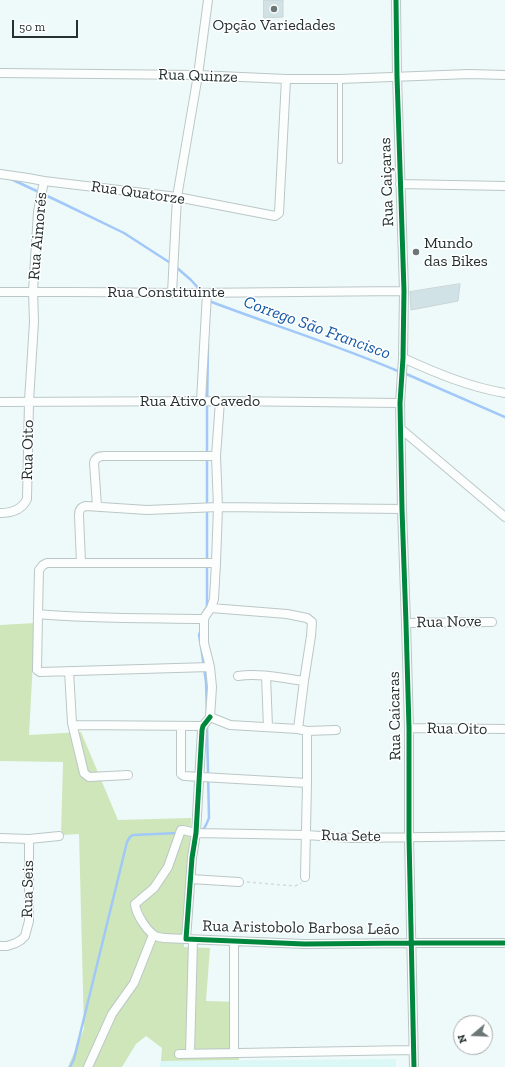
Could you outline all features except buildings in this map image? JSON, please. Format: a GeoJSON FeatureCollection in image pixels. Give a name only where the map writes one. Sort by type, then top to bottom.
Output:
{"type":"FeatureCollection","features":[{"type":"Feature","properties":{"kind":"street"},"geometry":{"type":"LineString","coordinates":[[172,293],[177,197],[198,75],[208,0]]}},
{"type":"Feature","properties":{"kind":"street","name":"Rua Caiçaras"},"geometry":{"type":"LineString","coordinates":[[396,0],[396,76],[404,291],[403,361]]}},
{"type":"Feature","properties":{"kind":"street","name":"Rua Quinze"},"geometry":{"type":"LineString","coordinates":[[0,73],[198,75],[286,79],[340,79],[469,74],[505,75]]}},
{"type":"Feature","properties":{"kind":"street","name":"Rua Quatorze"},"geometry":{"type":"LineString","coordinates":[[0,174],[28,178],[43,185],[177,197],[275,216],[279,213],[286,79]]}},
{"type":"Feature","properties":{"kind":"street"},"geometry":{"type":"LineString","coordinates":[[400,184],[505,186]]}},
{"type":"Feature","properties":{"kind":"street","name":"Rua Aimorés"},"geometry":{"type":"LineString","coordinates":[[29,401],[34,322],[33,291],[39,206],[43,185]]}},
{"type":"Feature","properties":{"kind":"street","name":"Rua Constituinte"},"geometry":{"type":"LineString","coordinates":[[0,292],[187,293],[207,297],[404,291]]}},
{"type":"Feature","properties":{"kind":"street"},"geometry":{"type":"LineString","coordinates":[[201,401],[207,297]]}},
{"type":"Feature","properties":{"kind":"street"},"geometry":{"type":"LineString","coordinates":[[403,361],[472,385],[505,393]]}},
{"type":"Feature","properties":{"kind":"street","name":"Rua Caicaras"},"geometry":{"type":"LineString","coordinates":[[403,361],[400,403],[409,728],[414,1067]]}},
{"type":"Feature","properties":{"kind":"street","name":"Rua Oito"},"geometry":{"type":"LineString","coordinates":[[0,514],[19,509],[24,506],[27,499],[29,401]]}},
{"type":"Feature","properties":{"kind":"street"},"geometry":{"type":"LineString","coordinates":[[72,723],[75,725],[203,726],[210,716],[212,688],[210,667],[204,643],[204,619],[211,608],[214,599],[218,507],[216,456],[220,401]]}},
{"type":"Feature","properties":{"kind":"street","name":"Rua Ativo Cavedo"},"geometry":{"type":"LineString","coordinates":[[0,402],[220,401],[400,403]]}},
{"type":"Feature","properties":{"kind":"street"},"geometry":{"type":"LineString","coordinates":[[401,429],[505,517]]}},
{"type":"Feature","properties":{"kind":"street"},"geometry":{"type":"LineString","coordinates":[[97,506],[94,463],[99,457],[216,456]]}},
{"type":"Feature","properties":{"kind":"street"},"geometry":{"type":"LineString","coordinates":[[81,563],[79,510],[86,506],[147,510],[218,507],[402,509]]}},
{"type":"Feature","properties":{"kind":"street"},"geometry":{"type":"LineString","coordinates":[[210,667],[40,672],[37,670],[39,570],[47,563],[216,562]]}},
{"type":"Feature","properties":{"kind":"street"},"geometry":{"type":"LineString","coordinates":[[211,608],[287,614],[307,618],[312,622],[298,729]]}},
{"type":"Feature","properties":{"kind":"street"},"geometry":{"type":"LineString","coordinates":[[38,614],[110,618],[204,619]]}},
{"type":"Feature","properties":{"kind":"street","name":"Rua Nove"},"geometry":{"type":"LineString","coordinates":[[406,623],[492,622]]}},
{"type":"Feature","properties":{"kind":"street"},"geometry":{"type":"LineString","coordinates":[[68,671],[72,723],[84,773],[89,776],[128,775]]}},
{"type":"Feature","properties":{"kind":"street"},"geometry":{"type":"LineString","coordinates":[[238,676],[266,676],[304,681]]}},
{"type":"Feature","properties":{"kind":"street"},"geometry":{"type":"LineString","coordinates":[[266,676],[268,727]]}},
{"type":"Feature","properties":{"kind":"street"},"geometry":{"type":"LineString","coordinates":[[210,716],[230,725],[298,729],[307,731],[336,730]]}},
{"type":"Feature","properties":{"kind":"street"},"geometry":{"type":"LineString","coordinates":[[181,726],[181,774],[184,776],[307,783]]}},
{"type":"Feature","properties":{"kind":"street","name":"Rua Aristobolo Barbosa Leão"},"geometry":{"type":"LineString","coordinates":[[203,726],[196,833],[192,858],[188,920],[190,939],[304,944],[505,943]]}},
{"type":"Feature","properties":{"kind":"street","name":"Rua Oito"},"geometry":{"type":"LineString","coordinates":[[409,728],[505,729]]}},
{"type":"Feature","properties":{"kind":"street"},"geometry":{"type":"LineString","coordinates":[[305,876],[307,731]]}},
{"type":"Feature","properties":{"kind":"street","name":"Rua Sete"},"geometry":{"type":"LineString","coordinates":[[153,935],[140,919],[135,908],[135,904],[154,888],[168,867],[181,830],[196,833],[306,835],[352,838],[505,836]]}},
{"type":"Feature","properties":{"kind":"street"},"geometry":{"type":"LineString","coordinates":[[0,838],[29,839],[59,836]]}},
{"type":"Feature","properties":{"kind":"street","name":"Rua Seis"},"geometry":{"type":"LineString","coordinates":[[0,946],[7,946],[16,943],[25,936],[29,921],[29,839]]}},
{"type":"Feature","properties":{"kind":"street"},"geometry":{"type":"LineString","coordinates":[[191,879],[239,882]]}},
{"type":"Feature","properties":{"kind":"street"},"geometry":{"type":"LineString","coordinates":[[88,1067],[112,1014],[134,983],[153,935],[159,937],[190,939],[190,1054]]}},
{"type":"Feature","properties":{"kind":"street"},"geometry":{"type":"LineString","coordinates":[[234,941],[234,1053]]}},
{"type":"Feature","properties":{"kind":"street"},"geometry":{"type":"LineString","coordinates":[[179,1054],[414,1050]]}},
{"type":"Feature","properties":{"kind":"lane"},"geometry":{"type":"LineString","coordinates":[[340,79],[340,161]]}},
{"type":"Feature","properties":{"kind":"path"},"geometry":{"type":"LineString","coordinates":[[239,882],[295,886],[302,882],[305,876]]}},
{"type":"Feature","properties":{"kind":"shaded area"},"geometry":{"type":"Polygon","coordinates":[[[396,1059],[396,1067],[159,1067],[161,1061],[396,1059]]]}},
{"type":"Feature","properties":{"kind":"green space"},"geometry":{"type":"Polygon","coordinates":[[[35,623],[29,735],[81,732],[118,820],[191,818],[184,947],[210,948],[206,1001],[239,1002],[239,1060],[161,1061],[162,1048],[146,1036],[136,1044],[122,1067],[68,1067],[84,1029],[79,834],[61,835],[63,762],[0,761],[0,625],[35,623]]]}},
{"type":"Feature","properties":{"kind":"waterway"},"geometry":{"type":"LineString","coordinates":[[11,179],[124,233],[172,264]]}},
{"type":"Feature","properties":{"kind":"waterway"},"geometry":{"type":"LineString","coordinates":[[176,267],[200,290]]}},
{"type":"Feature","properties":{"kind":"waterway","name":"Corrego São Francisco"},"geometry":{"type":"LineString","coordinates":[[209,301],[400,372]]}},
{"type":"Feature","properties":{"kind":"waterway"},"geometry":{"type":"LineString","coordinates":[[205,610],[207,607],[208,344]]}},
{"type":"Feature","properties":{"kind":"waterway","name":"Corrego São Francisco"},"geometry":{"type":"LineString","coordinates":[[404,373],[505,417]]}},
{"type":"Feature","properties":{"kind":"waterway"},"geometry":{"type":"LineString","coordinates":[[200,641],[199,635],[201,629]]}},
{"type":"Feature","properties":{"kind":"waterway"},"geometry":{"type":"LineString","coordinates":[[201,646],[206,682],[207,713]]}},
{"type":"Feature","properties":{"kind":"waterway"},"geometry":{"type":"LineString","coordinates":[[201,831],[205,827],[209,818],[207,726]]}},
{"type":"Feature","properties":{"kind":"waterway"},"geometry":{"type":"LineString","coordinates":[[70,1067],[74,1059],[127,842],[133,835],[179,833]]}},
{"type":"Feature","properties":{"kind":"cycle path"},"geometry":{"type":"LineString","coordinates":[[396,0],[404,291],[403,358],[400,403],[409,728],[409,837],[414,1067]]}},
{"type":"Feature","properties":{"kind":"cycle path"},"geometry":{"type":"LineString","coordinates":[[210,717],[203,726],[202,730],[196,833],[192,858],[186,939],[304,944],[505,943]]}},
{"type":"Feature","properties":{"kind":"place","name":"Opção Variedades"},"geometry":{"type":"Point","coordinates":[274,9]}},
{"type":"Feature","properties":{"kind":"place","name":"Mundo das Bikes"},"geometry":{"type":"Point","coordinates":[416,252]}}]}
